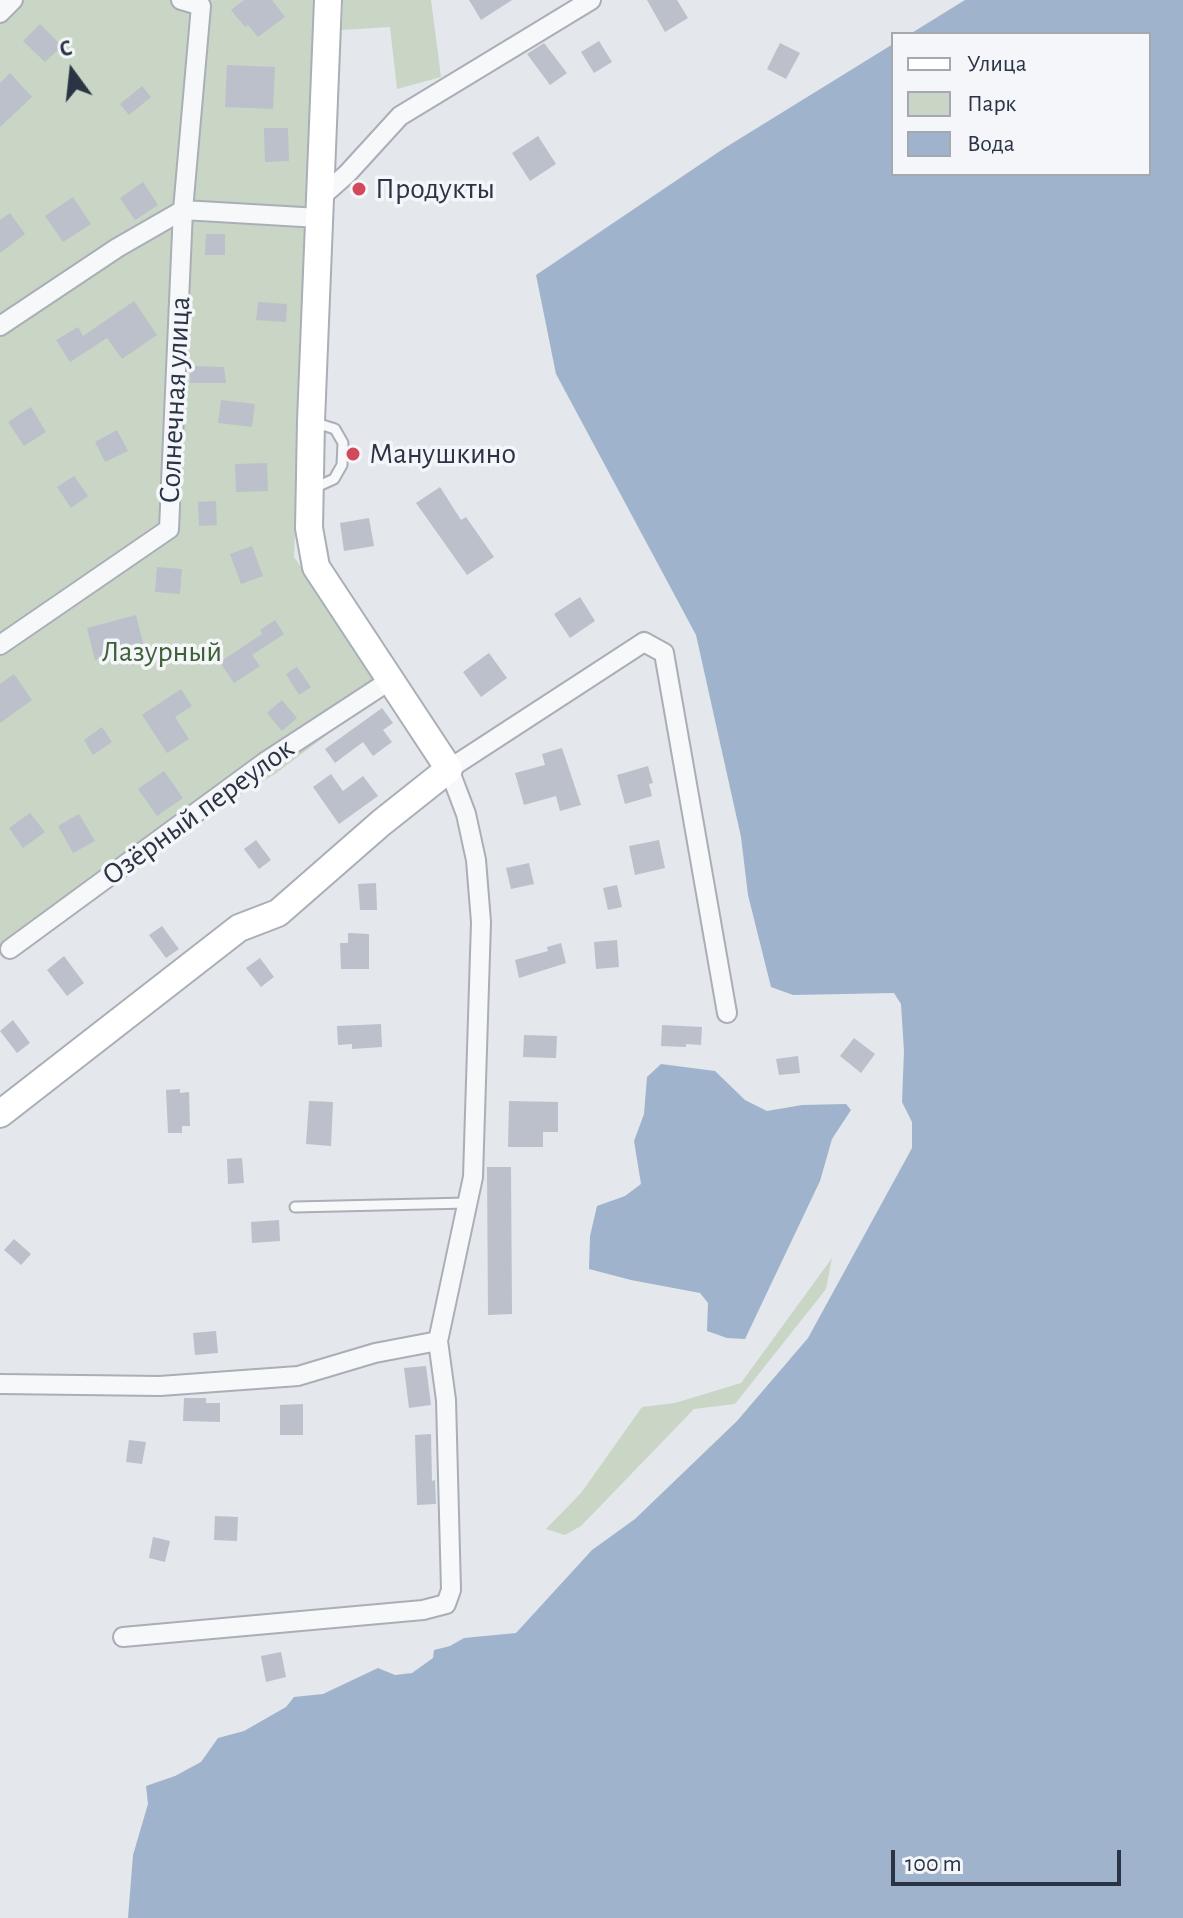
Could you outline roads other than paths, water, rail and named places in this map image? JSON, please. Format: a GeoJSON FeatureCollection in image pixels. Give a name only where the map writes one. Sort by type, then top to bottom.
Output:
{"type":"FeatureCollection","features":[{"type":"Feature","properties":{"kind":"street"},"geometry":{"type":"LineString","coordinates":[[0,13],[13,0]]}},
{"type":"Feature","properties":{"kind":"street"},"geometry":{"type":"LineString","coordinates":[[181,0],[201,6],[183,210]]}},
{"type":"Feature","properties":{"kind":"street"},"geometry":{"type":"LineString","coordinates":[[123,1637],[423,1610],[446,1604],[451,1590],[446,1400],[438,1341],[473,1177],[481,922],[476,860],[466,814],[449,769],[316,567],[309,528],[328,0]]}},
{"type":"Feature","properties":{"kind":"street"},"geometry":{"type":"LineString","coordinates":[[320,208],[400,116],[591,0]]}},
{"type":"Feature","properties":{"kind":"street"},"geometry":{"type":"LineString","coordinates":[[0,326],[117,248],[183,210],[320,208]]}},
{"type":"Feature","properties":{"kind":"street","name":"Солнечная улица"},"geometry":{"type":"LineString","coordinates":[[0,645],[169,529],[183,210]]}},
{"type":"Feature","properties":{"kind":"street"},"geometry":{"type":"LineString","coordinates":[[0,1114],[239,928],[278,913],[381,823],[449,769],[644,642],[664,653],[727,1013]]}},
{"type":"Feature","properties":{"kind":"street","name":"Озёрный переулок"},"geometry":{"type":"LineString","coordinates":[[10,949],[265,762],[389,681]]}},
{"type":"Feature","properties":{"kind":"street"},"geometry":{"type":"LineString","coordinates":[[0,1384],[160,1386],[298,1376],[375,1353],[438,1341]]}},
{"type":"Feature","properties":{"kind":"lane"},"geometry":{"type":"LineString","coordinates":[[295,1207],[467,1203]]}},
{"type":"Feature","properties":{"kind":"water"},"geometry":{"type":"Polygon","coordinates":[[[965,0],[1183,0],[1183,1918],[128,1918],[133,1855],[148,1804],[146,1786],[175,1776],[201,1762],[218,1738],[244,1731],[286,1707],[294,1697],[323,1694],[378,1668],[395,1675],[412,1673],[433,1658],[434,1650],[464,1638],[516,1633],[592,1550],[635,1519],[737,1421],[808,1338],[912,1148],[912,1122],[902,1102],[904,1051],[901,1004],[894,993],[793,995],[771,987],[748,895],[741,837],[696,635],[556,374],[536,275],[723,149],[891,45],[891,176],[1151,176],[1151,32],[913,32],[965,0]]]}},
{"type":"Feature","properties":{"kind":"water"},"geometry":{"type":"Polygon","coordinates":[[[661,1064],[715,1071],[745,1100],[767,1111],[802,1105],[846,1104],[851,1110],[832,1139],[820,1181],[745,1339],[727,1338],[707,1331],[708,1303],[700,1293],[589,1269],[590,1236],[597,1206],[625,1196],[641,1184],[634,1141],[644,1114],[647,1077],[661,1064]]]}},
{"type":"Feature","properties":{"kind":"place","name":"Продукты"},"geometry":{"type":"Point","coordinates":[359,189]}},
{"type":"Feature","properties":{"kind":"place","name":"Манушкино"},"geometry":{"type":"Point","coordinates":[353,454]}},
{"type":"Feature","properties":{"kind":"park label","name":"Лазурный"},"geometry":{"type":"Point","coordinates":[162,652]}}]}
